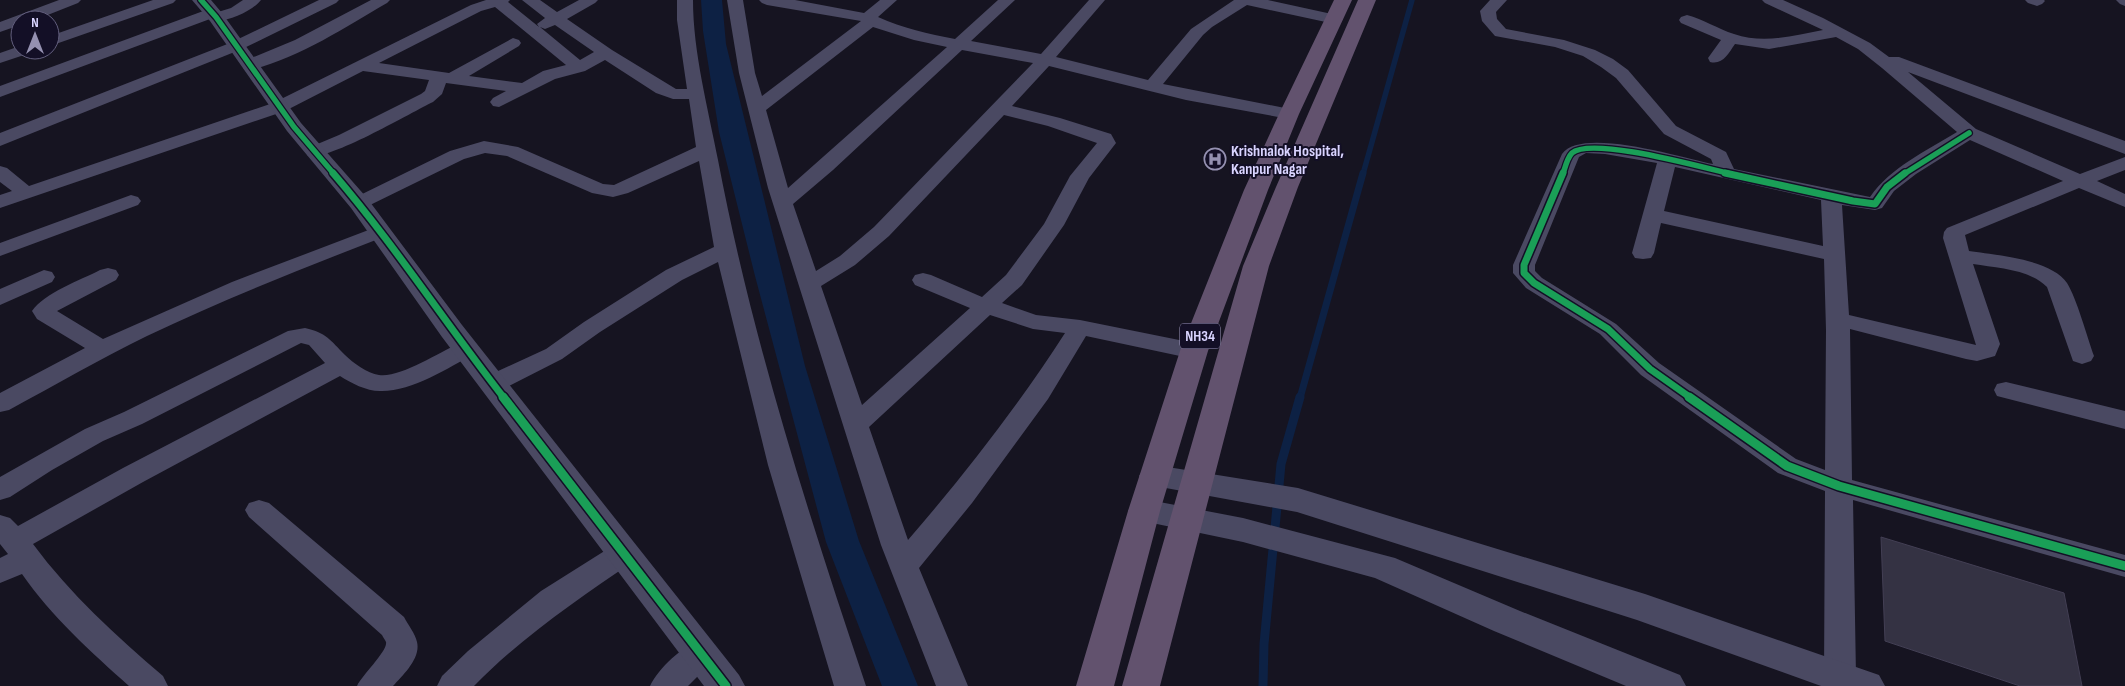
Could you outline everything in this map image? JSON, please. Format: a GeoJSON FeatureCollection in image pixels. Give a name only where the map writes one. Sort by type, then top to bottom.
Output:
{"type":"FeatureCollection","features":[{"type":"Feature","properties":{"kind":"highway","name":"NH34"},"geometry":{"type":"LineString","coordinates":[[1141,686],[1185,519],[1256,266],[1287,187],[1367,0]]}},
{"type":"Feature","properties":{"kind":"highway","name":"NH34"},"geometry":{"type":"LineString","coordinates":[[1094,686],[1144,511],[1194,351],[1256,190],[1289,114],[1339,9]]}},
{"type":"Feature","properties":{"kind":"street"},"geometry":{"type":"LineString","coordinates":[[47,10],[74,0]]}},
{"type":"Feature","properties":{"kind":"street"},"geometry":{"type":"LineString","coordinates":[[60,38],[168,0]]}},
{"type":"Feature","properties":{"kind":"street"},"geometry":{"type":"LineString","coordinates":[[0,92],[209,10],[236,11],[253,0]]}},
{"type":"Feature","properties":{"kind":"street"},"geometry":{"type":"LineString","coordinates":[[243,56],[331,0]]}},
{"type":"Feature","properties":{"kind":"street"},"geometry":{"type":"LineString","coordinates":[[0,140],[243,56],[299,45],[382,0]]}},
{"type":"Feature","properties":{"kind":"street"},"geometry":{"type":"LineString","coordinates":[[0,202],[279,107],[476,8],[498,0],[534,30],[582,65]]}},
{"type":"Feature","properties":{"kind":"street"},"geometry":{"type":"LineString","coordinates":[[530,0],[604,54],[662,89],[673,94],[697,94]]}},
{"type":"Feature","properties":{"kind":"street"},"geometry":{"type":"LineString","coordinates":[[534,30],[590,0]]}},
{"type":"Feature","properties":{"kind":"street"},"geometry":{"type":"LineString","coordinates":[[685,0],[685,20],[706,150],[744,330],[808,555],[850,686]]}},
{"type":"Feature","properties":{"kind":"street"},"geometry":{"type":"LineString","coordinates":[[735,0],[747,73],[783,202],[903,566],[952,686]]}},
{"type":"Feature","properties":{"kind":"street"},"geometry":{"type":"LineString","coordinates":[[767,0],[869,19],[910,34],[1046,60],[1151,87],[1289,114]]}},
{"type":"Feature","properties":{"kind":"street"},"geometry":{"type":"LineString","coordinates":[[756,109],[869,19],[889,0]]}},
{"type":"Feature","properties":{"kind":"street"},"geometry":{"type":"LineString","coordinates":[[783,202],[826,166],[1007,0]]}},
{"type":"Feature","properties":{"kind":"street"},"geometry":{"type":"LineString","coordinates":[[810,283],[825,276],[879,235],[1001,109],[1098,0]]}},
{"type":"Feature","properties":{"kind":"street"},"geometry":{"type":"LineString","coordinates":[[1151,87],[1202,28],[1246,0],[1339,9]]}},
{"type":"Feature","properties":{"kind":"street"},"geometry":{"type":"LineString","coordinates":[[1499,0],[1488,11],[1488,16],[1498,31],[1508,35],[1558,43],[1589,53],[1606,63],[1622,74],[1670,130],[1719,156],[1726,173]]}},
{"type":"Feature","properties":{"kind":"street"},"geometry":{"type":"LineString","coordinates":[[1774,1],[1864,46],[1969,133],[2125,201]]}},
{"type":"Feature","properties":{"kind":"street"},"geometry":{"type":"LineString","coordinates":[[209,10],[279,107],[359,203],[492,384],[726,686]]}},
{"type":"Feature","properties":{"kind":"street"},"geometry":{"type":"LineString","coordinates":[[1687,20],[1746,42],[1771,43],[1838,32]]}},
{"type":"Feature","properties":{"kind":"street"},"geometry":{"type":"LineString","coordinates":[[1716,58],[1731,38]]}},
{"type":"Feature","properties":{"kind":"street"},"geometry":{"type":"LineString","coordinates":[[315,152],[346,139],[422,101],[433,94],[445,78],[513,43]]}},
{"type":"Feature","properties":{"kind":"street"},"geometry":{"type":"LineString","coordinates":[[499,102],[554,72],[582,65],[604,54]]}},
{"type":"Feature","properties":{"kind":"street"},"geometry":{"type":"LineString","coordinates":[[1878,56],[2125,148]]}},
{"type":"Feature","properties":{"kind":"street"},"geometry":{"type":"LineString","coordinates":[[362,66],[523,88]]}},
{"type":"Feature","properties":{"kind":"street"},"geometry":{"type":"LineString","coordinates":[[856,424],[1014,280],[1054,225],[1080,176],[1107,143],[1104,138],[1001,109]]}},
{"type":"Feature","properties":{"kind":"street"},"geometry":{"type":"LineString","coordinates":[[1969,133],[1909,170],[1887,187],[1875,204],[1603,148],[1592,147],[1576,151],[1571,154],[1534,240],[1524,265],[1524,272],[1534,283],[1608,329],[1650,370],[1788,466],[1839,486],[2125,566]]}},
{"type":"Feature","properties":{"kind":"street"},"geometry":{"type":"LineString","coordinates":[[359,203],[457,155],[484,147],[511,151],[599,189],[614,191],[706,150]]}},
{"type":"Feature","properties":{"kind":"street"},"geometry":{"type":"LineString","coordinates":[[1643,253],[1667,160]]}},
{"type":"Feature","properties":{"kind":"street"},"geometry":{"type":"LineString","coordinates":[[1837,319],[1966,351],[1977,353],[1987,351],[1988,344],[1954,238],[1954,232],[2125,163]]}},
{"type":"Feature","properties":{"kind":"street"},"geometry":{"type":"LineString","coordinates":[[0,172],[26,193]]}},
{"type":"Feature","properties":{"kind":"street"},"geometry":{"type":"LineString","coordinates":[[1155,476],[1298,500],[1645,608],[1853,681],[1839,486],[1837,319],[1831,195]]}},
{"type":"Feature","properties":{"kind":"street"},"geometry":{"type":"LineString","coordinates":[[0,250],[131,201]]}},
{"type":"Feature","properties":{"kind":"street"},"geometry":{"type":"LineString","coordinates":[[1653,214],[1834,255]]}},
{"type":"Feature","properties":{"kind":"street"},"geometry":{"type":"LineString","coordinates":[[0,404],[103,349],[266,275],[379,232]]}},
{"type":"Feature","properties":{"kind":"street"},"geometry":{"type":"LineString","coordinates":[[492,384],[554,354],[674,275],[726,250]]}},
{"type":"Feature","properties":{"kind":"street"},"geometry":{"type":"LineString","coordinates":[[1960,256],[2032,270],[2052,279],[2057,285],[2082,356]]}},
{"type":"Feature","properties":{"kind":"street"},"geometry":{"type":"LineString","coordinates":[[103,349],[44,314],[43,311],[56,301],[108,275]]}},
{"type":"Feature","properties":{"kind":"street"},"geometry":{"type":"LineString","coordinates":[[0,298],[44,277]]}},
{"type":"Feature","properties":{"kind":"street"},"geometry":{"type":"LineString","coordinates":[[923,280],[986,306],[1033,322],[1080,327],[1194,351]]}},
{"type":"Feature","properties":{"kind":"street"},"geometry":{"type":"LineString","coordinates":[[903,566],[962,496],[1039,393],[1080,327]]}},
{"type":"Feature","properties":{"kind":"street"},"geometry":{"type":"LineString","coordinates":[[0,490],[94,436],[296,336],[306,334],[319,340],[341,365],[371,381],[388,382],[402,379],[466,349]]}},
{"type":"Feature","properties":{"kind":"street"},"geometry":{"type":"LineString","coordinates":[[0,571],[15,541],[341,365]]}},
{"type":"Feature","properties":{"kind":"street"},"geometry":{"type":"LineString","coordinates":[[2006,390],[2125,420]]}},
{"type":"Feature","properties":{"kind":"street"},"geometry":{"type":"LineString","coordinates":[[259,510],[393,626],[402,643],[399,657],[373,686]]}},
{"type":"Feature","properties":{"kind":"street"},"geometry":{"type":"LineString","coordinates":[[1144,511],[1243,530],[1383,567],[1667,686]]}},
{"type":"Feature","properties":{"kind":"street"},"geometry":{"type":"LineString","coordinates":[[15,541],[51,590],[114,653],[152,686]]}},
{"type":"Feature","properties":{"kind":"street"},"geometry":{"type":"LineString","coordinates":[[453,686],[479,660],[552,600],[624,553]]}},
{"type":"Feature","properties":{"kind":"street"},"geometry":{"type":"LineString","coordinates":[[666,686],[701,653]]}},
{"type":"Feature","properties":{"kind":"water"},"geometry":{"type":"Polygon","coordinates":[[[701,0],[722,0],[726,44],[805,366],[859,541],[918,686],[882,686],[826,542],[755,276],[719,132],[703,31],[701,0]]]}},
{"type":"Feature","properties":{"kind":"building"},"geometry":{"type":"Polygon","coordinates":[[[1881,537],[2064,593],[2082,686],[2020,686],[1885,641],[1881,537]]]}},
{"type":"Feature","properties":{"kind":"waterway"},"geometry":{"type":"LineString","coordinates":[[1363,174],[1412,0]]}},
{"type":"Feature","properties":{"kind":"waterway"},"geometry":{"type":"LineString","coordinates":[[1300,398],[1363,173]]}},
{"type":"Feature","properties":{"kind":"waterway"},"geometry":{"type":"LineString","coordinates":[[1263,686],[1264,644],[1281,464],[1300,397]]}},
{"type":"Feature","properties":{"kind":"cycle path"},"geometry":{"type":"LineString","coordinates":[[201,0],[216,17],[294,127],[359,203],[452,331],[726,686]]}},
{"type":"Feature","properties":{"kind":"cycle path"},"geometry":{"type":"LineString","coordinates":[[1969,133],[1909,170],[1887,187],[1875,204],[1853,201],[1626,151],[1598,147],[1577,150],[1571,154],[1524,265],[1524,273],[1534,283],[1608,329],[1650,369],[1787,466],[1839,486],[2125,566]]}},
{"type":"Feature","properties":{"kind":"place","name":"Krishnalok Hospital, Kanpur Nagar"},"geometry":{"type":"Point","coordinates":[1215,159]}}]}
